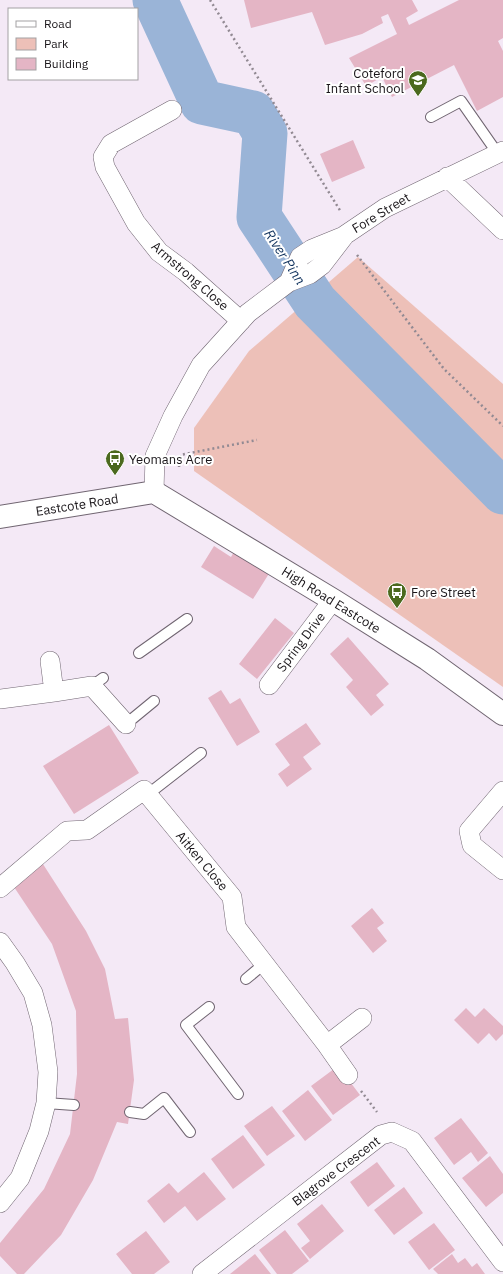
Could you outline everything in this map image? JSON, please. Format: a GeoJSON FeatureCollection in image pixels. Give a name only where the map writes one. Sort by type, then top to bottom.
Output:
{"type":"FeatureCollection","features":[{"type":"Feature","properties":{"kind":"main road","name":"Eastcote Road"},"geometry":{"type":"LineString","coordinates":[[0,517],[154,492]]}},
{"type":"Feature","properties":{"kind":"main road","name":"High Road Eastcote"},"geometry":{"type":"LineString","coordinates":[[154,492],[333,600],[427,659],[503,714]]}},
{"type":"Feature","properties":{"kind":"street","name":"Armstrong Close"},"geometry":{"type":"LineString","coordinates":[[172,110],[111,144],[103,158],[105,167],[136,223],[159,252],[186,272],[241,321]]}},
{"type":"Feature","properties":{"kind":"street","name":"Fore Street"},"geometry":{"type":"LineString","coordinates":[[154,492],[155,456],[173,416],[201,365],[248,313],[289,281],[310,274],[322,265],[345,235],[385,208],[501,152]]}},
{"type":"Feature","properties":{"kind":"street"},"geometry":{"type":"LineString","coordinates":[[448,177],[503,230]]}},
{"type":"Feature","properties":{"kind":"street"},"geometry":{"type":"LineString","coordinates":[[289,281],[300,257],[312,249],[345,235]]}},
{"type":"Feature","properties":{"kind":"street","name":"Spring Drive"},"geometry":{"type":"LineString","coordinates":[[269,685],[333,600]]}},
{"type":"Feature","properties":{"kind":"street"},"geometry":{"type":"LineString","coordinates":[[50,661],[54,692]]}},
{"type":"Feature","properties":{"kind":"street"},"geometry":{"type":"LineString","coordinates":[[0,699],[54,692],[98,682],[126,724]]}},
{"type":"Feature","properties":{"kind":"street"},"geometry":{"type":"LineString","coordinates":[[0,888],[67,831],[87,830],[144,790],[147,795]]}},
{"type":"Feature","properties":{"kind":"street"},"geometry":{"type":"LineString","coordinates":[[503,791],[469,832],[472,845],[503,870]]}},
{"type":"Feature","properties":{"kind":"street","name":"Aitken Close"},"geometry":{"type":"LineString","coordinates":[[147,795],[232,897],[236,927],[327,1045],[348,1075]]}},
{"type":"Feature","properties":{"kind":"street"},"geometry":{"type":"LineString","coordinates":[[0,942],[33,992],[42,1025],[48,1072],[46,1103],[39,1131],[20,1178],[0,1203]]}},
{"type":"Feature","properties":{"kind":"street"},"geometry":{"type":"LineString","coordinates":[[327,1045],[362,1018]]}},
{"type":"Feature","properties":{"kind":"street","name":"Blagrove Crescent"},"geometry":{"type":"LineString","coordinates":[[202,1274],[381,1135],[392,1132],[412,1141],[503,1262]]}},
{"type":"Feature","properties":{"kind":"lane"},"geometry":{"type":"LineString","coordinates":[[431,117],[461,101],[501,152]]}},
{"type":"Feature","properties":{"kind":"lane"},"geometry":{"type":"LineString","coordinates":[[139,653],[187,619]]}},
{"type":"Feature","properties":{"kind":"lane"},"geometry":{"type":"LineString","coordinates":[[126,724],[154,701]]}},
{"type":"Feature","properties":{"kind":"lane"},"geometry":{"type":"LineString","coordinates":[[147,795],[202,753]]}},
{"type":"Feature","properties":{"kind":"lane"},"geometry":{"type":"LineString","coordinates":[[246,978],[264,964]]}},
{"type":"Feature","properties":{"kind":"lane"},"geometry":{"type":"LineString","coordinates":[[209,1007],[186,1025],[238,1094]]}},
{"type":"Feature","properties":{"kind":"lane"},"geometry":{"type":"LineString","coordinates":[[130,1112],[144,1114],[164,1098],[190,1132]]}},
{"type":"Feature","properties":{"kind":"lane"},"geometry":{"type":"LineString","coordinates":[[46,1103],[74,1106]]}},
{"type":"Feature","properties":{"kind":"path"},"geometry":{"type":"LineString","coordinates":[[210,0],[343,216],[345,235],[358,257],[444,368],[503,426]]}},
{"type":"Feature","properties":{"kind":"path"},"geometry":{"type":"LineString","coordinates":[[179,467],[180,454],[257,440]]}},
{"type":"Feature","properties":{"kind":"path"},"geometry":{"type":"LineString","coordinates":[[348,1075],[392,1132]]}},
{"type":"Feature","properties":{"kind":"green space"},"geometry":{"type":"Polygon","coordinates":[[[358,257],[503,384],[503,687],[194,471],[194,428],[249,351],[358,257]]]}},
{"type":"Feature","properties":{"kind":"building"},"geometry":{"type":"Polygon","coordinates":[[[244,0],[412,0],[418,11],[406,18],[409,25],[459,0],[503,0],[503,38],[498,41],[503,51],[503,97],[477,111],[454,65],[392,97],[382,77],[366,86],[349,58],[397,34],[388,14],[381,17],[383,23],[362,34],[325,45],[312,12],[251,28],[244,0]]]}},
{"type":"Feature","properties":{"kind":"building"},"geometry":{"type":"Polygon","coordinates":[[[353,140],[365,168],[332,182],[320,154],[353,140]]]}},
{"type":"Feature","properties":{"kind":"building"},"geometry":{"type":"Polygon","coordinates":[[[214,546],[231,557],[235,550],[270,572],[253,599],[201,567],[214,546]]]}},
{"type":"Feature","properties":{"kind":"building"},"geometry":{"type":"Polygon","coordinates":[[[275,618],[294,633],[257,679],[239,664],[275,618]]]}},
{"type":"Feature","properties":{"kind":"building"},"geometry":{"type":"Polygon","coordinates":[[[348,637],[389,684],[376,695],[384,705],[371,716],[346,687],[353,680],[330,654],[348,637]]]}},
{"type":"Feature","properties":{"kind":"building"},"geometry":{"type":"Polygon","coordinates":[[[221,690],[230,704],[240,698],[260,732],[237,746],[208,698],[221,690]]]}},
{"type":"Feature","properties":{"kind":"building"},"geometry":{"type":"Polygon","coordinates":[[[306,723],[321,744],[303,757],[312,769],[287,787],[278,774],[290,765],[275,744],[306,723]]]}},
{"type":"Feature","properties":{"kind":"building"},"geometry":{"type":"Polygon","coordinates":[[[109,725],[139,773],[74,814],[43,766],[109,725]]]}},
{"type":"Feature","properties":{"kind":"building"},"geometry":{"type":"Polygon","coordinates":[[[41,861],[86,931],[105,969],[115,1019],[128,1018],[134,1080],[128,1124],[117,1122],[93,1180],[61,1235],[24,1274],[17,1274],[0,1256],[0,1243],[44,1189],[70,1134],[77,1074],[76,1011],[52,944],[10,881],[41,861]]]}},
{"type":"Feature","properties":{"kind":"building"},"geometry":{"type":"Polygon","coordinates":[[[372,908],[384,923],[377,928],[387,941],[373,953],[351,926],[372,908]]]}},
{"type":"Feature","properties":{"kind":"building"},"geometry":{"type":"Polygon","coordinates":[[[466,1008],[475,1017],[484,1008],[503,1026],[503,1034],[496,1041],[489,1033],[478,1044],[454,1020],[466,1008]]]}},
{"type":"Feature","properties":{"kind":"building"},"geometry":{"type":"Polygon","coordinates":[[[338,1066],[360,1095],[333,1115],[311,1086],[338,1066]]]}},
{"type":"Feature","properties":{"kind":"building"},"geometry":{"type":"Polygon","coordinates":[[[308,1090],[332,1120],[305,1141],[282,1111],[308,1090]]]}},
{"type":"Feature","properties":{"kind":"building"},"geometry":{"type":"Polygon","coordinates":[[[272,1106],[295,1136],[267,1156],[244,1126],[272,1106]]]}},
{"type":"Feature","properties":{"kind":"building"},"geometry":{"type":"Polygon","coordinates":[[[461,1118],[488,1153],[478,1162],[471,1152],[454,1165],[434,1138],[461,1118]]]}},
{"type":"Feature","properties":{"kind":"building"},"geometry":{"type":"Polygon","coordinates":[[[243,1135],[265,1165],[233,1189],[211,1159],[243,1135]]]}},
{"type":"Feature","properties":{"kind":"building"},"geometry":{"type":"Polygon","coordinates":[[[490,1156],[503,1174],[503,1193],[486,1207],[462,1178],[490,1156]]]}},
{"type":"Feature","properties":{"kind":"building"},"geometry":{"type":"Polygon","coordinates":[[[377,1162],[395,1186],[368,1207],[350,1182],[377,1162]]]}},
{"type":"Feature","properties":{"kind":"building"},"geometry":{"type":"Polygon","coordinates":[[[204,1172],[226,1199],[197,1221],[185,1206],[164,1223],[147,1201],[169,1183],[178,1193],[204,1172]]]}},
{"type":"Feature","properties":{"kind":"building"},"geometry":{"type":"Polygon","coordinates":[[[404,1187],[423,1213],[394,1235],[374,1210],[404,1187]]]}},
{"type":"Feature","properties":{"kind":"building"},"geometry":{"type":"Polygon","coordinates":[[[322,1204],[344,1231],[310,1259],[301,1248],[310,1241],[297,1224],[322,1204]]]}},
{"type":"Feature","properties":{"kind":"building"},"geometry":{"type":"Polygon","coordinates":[[[434,1223],[455,1250],[429,1270],[408,1242],[434,1223]]]}},
{"type":"Feature","properties":{"kind":"building"},"geometry":{"type":"Polygon","coordinates":[[[285,1230],[309,1261],[292,1274],[277,1274],[259,1250],[285,1230]]]}},
{"type":"Feature","properties":{"kind":"building"},"geometry":{"type":"Polygon","coordinates":[[[146,1231],[170,1262],[154,1274],[132,1274],[116,1254],[146,1231]]]}},
{"type":"Feature","properties":{"kind":"building"},"geometry":{"type":"Polygon","coordinates":[[[255,1254],[271,1274],[230,1274],[255,1254]]]}},
{"type":"Feature","properties":{"kind":"building"},"geometry":{"type":"Polygon","coordinates":[[[452,1254],[458,1263],[465,1258],[472,1267],[477,1263],[485,1274],[438,1274],[433,1269],[452,1254]]]}},
{"type":"Feature","properties":{"kind":"waterway","name":"River Pinn"},"geometry":{"type":"LineString","coordinates":[[155,0],[202,102],[253,113],[265,133],[259,217],[315,302],[503,492]]}},
{"type":"Feature","properties":{"kind":"place","name":"Coteford Infant School"},"geometry":{"type":"Point","coordinates":[418,97]}},
{"type":"Feature","properties":{"kind":"place","name":"Yeomans Acre"},"geometry":{"type":"Point","coordinates":[115,476]}},
{"type":"Feature","properties":{"kind":"place","name":"Fore Street"},"geometry":{"type":"Point","coordinates":[397,609]}}]}
